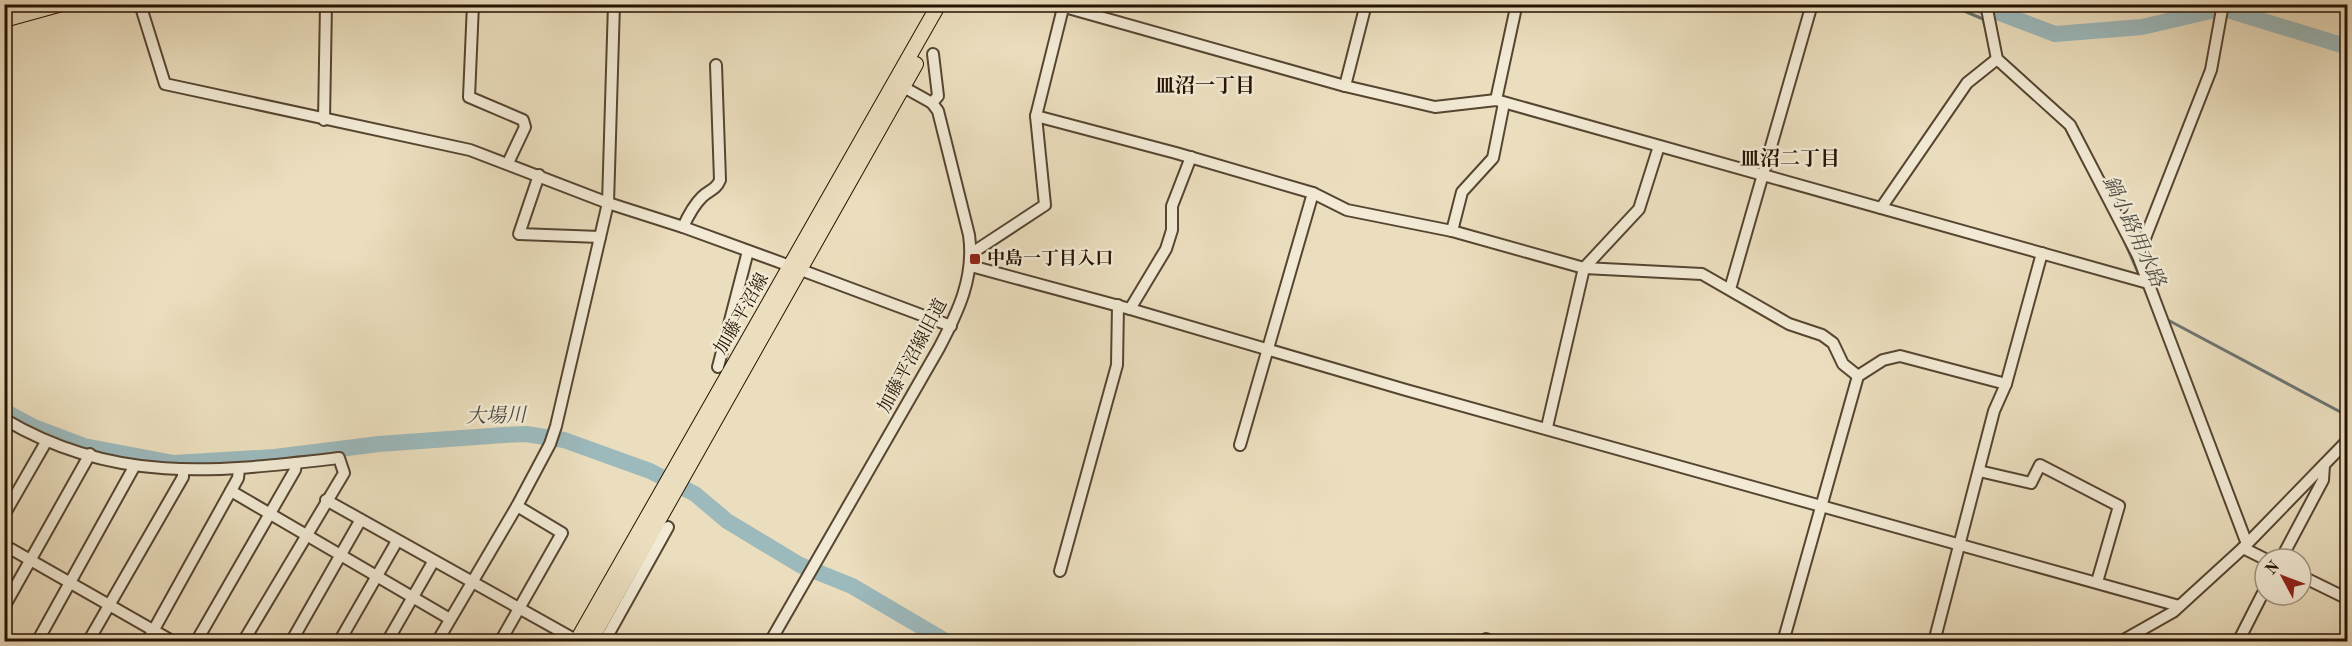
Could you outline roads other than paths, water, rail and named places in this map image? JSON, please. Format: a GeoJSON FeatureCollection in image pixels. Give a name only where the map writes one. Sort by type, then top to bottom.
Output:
{"type":"FeatureCollection","features":[{"type":"Feature","properties":{"kind":"main road"},"geometry":{"type":"LineString","coordinates":[[4,20],[45,6],[62,4]]}},
{"type":"Feature","properties":{"kind":"main road","name":"加藤平沼線"},"geometry":{"type":"LineString","coordinates":[[580,641],[796,268],[941,4]]}},
{"type":"Feature","properties":{"kind":"street"},"geometry":{"type":"LineString","coordinates":[[140,4],[165,84],[470,150],[608,203],[683,227],[951,326]]}},
{"type":"Feature","properties":{"kind":"street"},"geometry":{"type":"LineString","coordinates":[[324,120],[326,4]]}},
{"type":"Feature","properties":{"kind":"street"},"geometry":{"type":"LineString","coordinates":[[473,4],[469,97],[523,120],[525,127],[508,163]]}},
{"type":"Feature","properties":{"kind":"street"},"geometry":{"type":"LineString","coordinates":[[437,642],[517,506],[550,444],[556,426],[608,203],[614,4]]}},
{"type":"Feature","properties":{"kind":"street"},"geometry":{"type":"LineString","coordinates":[[1345,86],[1366,4]]}},
{"type":"Feature","properties":{"kind":"street"},"geometry":{"type":"LineString","coordinates":[[1730,290],[1812,4]]}},
{"type":"Feature","properties":{"kind":"street"},"geometry":{"type":"LineString","coordinates":[[1986,4],[1997,59],[2070,125],[2138,256],[2245,546],[2253,551]]}},
{"type":"Feature","properties":{"kind":"street"},"geometry":{"type":"LineString","coordinates":[[972,252],[1045,205],[1036,116],[1060,5],[1345,86],[1436,107],[1500,102],[2148,283]]}},
{"type":"Feature","properties":{"kind":"street"},"geometry":{"type":"LineString","coordinates":[[2138,256],[2211,70],[2223,10]]}},
{"type":"Feature","properties":{"kind":"street"},"geometry":{"type":"LineString","coordinates":[[1452,231],[1462,192],[1493,158],[1515,12]]}},
{"type":"Feature","properties":{"kind":"street"},"geometry":{"type":"LineString","coordinates":[[899,84],[932,103],[938,96],[933,54]]}},
{"type":"Feature","properties":{"kind":"street"},"geometry":{"type":"LineString","coordinates":[[1881,208],[1967,83],[1997,59]]}},
{"type":"Feature","properties":{"kind":"street"},"geometry":{"type":"LineString","coordinates":[[683,227],[696,204],[705,194],[714,190],[720,180],[716,65]]}},
{"type":"Feature","properties":{"kind":"street","name":"加藤平沼線旧道"},"geometry":{"type":"LineString","coordinates":[[770,642],[951,326],[964,294],[972,252],[944,125],[932,103]]}},
{"type":"Feature","properties":{"kind":"street"},"geometry":{"type":"LineString","coordinates":[[1036,116],[1191,157],[1313,194],[1347,210],[1452,231],[1584,268],[1702,274],[1789,324],[1822,335],[1833,343],[1843,364],[1858,376]]}},
{"type":"Feature","properties":{"kind":"street"},"geometry":{"type":"LineString","coordinates":[[1547,427],[1584,268],[1640,209],[1659,146]]}},
{"type":"Feature","properties":{"kind":"street"},"geometry":{"type":"LineString","coordinates":[[1130,309],[1166,249],[1172,230],[1172,206],[1191,157]]}},
{"type":"Feature","properties":{"kind":"street"},"geometry":{"type":"LineString","coordinates":[[539,175],[519,234],[600,237]]}},
{"type":"Feature","properties":{"kind":"street"},"geometry":{"type":"LineString","coordinates":[[1240,444],[1270,348],[1313,194]]}},
{"type":"Feature","properties":{"kind":"street"},"geometry":{"type":"LineString","coordinates":[[718,367],[748,251]]}},
{"type":"Feature","properties":{"kind":"street"},"geometry":{"type":"LineString","coordinates":[[1934,642],[1994,411],[2006,384],[2042,253]]}},
{"type":"Feature","properties":{"kind":"street"},"geometry":{"type":"LineString","coordinates":[[971,266],[1118,305],[1406,390],[1547,427],[2179,606]]}},
{"type":"Feature","properties":{"kind":"street"},"geometry":{"type":"LineString","coordinates":[[1060,571],[1118,365],[1118,305]]}},
{"type":"Feature","properties":{"kind":"street"},"geometry":{"type":"LineString","coordinates":[[1783,642],[1858,376],[1883,360],[1900,356],[2006,384]]}},
{"type":"Feature","properties":{"kind":"street"},"geometry":{"type":"LineString","coordinates":[[6,422],[46,442],[134,467],[183,471],[239,469],[339,458],[344,473],[305,534],[243,642]]}},
{"type":"Feature","properties":{"kind":"street"},"geometry":{"type":"LineString","coordinates":[[2120,642],[2174,612],[2245,546],[2348,440]]}},
{"type":"Feature","properties":{"kind":"street"},"geometry":{"type":"LineString","coordinates":[[4,515],[46,442]]}},
{"type":"Feature","properties":{"kind":"street"},"geometry":{"type":"LineString","coordinates":[[4,607],[90,454]]}},
{"type":"Feature","properties":{"kind":"street"},"geometry":{"type":"LineString","coordinates":[[196,642],[295,470],[296,463]]}},
{"type":"Feature","properties":{"kind":"street"},"geometry":{"type":"LineString","coordinates":[[1979,471],[2031,483],[2040,465],[2119,506],[2097,582]]}},
{"type":"Feature","properties":{"kind":"street"},"geometry":{"type":"LineString","coordinates":[[2287,547],[2323,480],[2324,465]]}},
{"type":"Feature","properties":{"kind":"street"},"geometry":{"type":"LineString","coordinates":[[37,642],[134,467]]}},
{"type":"Feature","properties":{"kind":"street"},"geometry":{"type":"LineString","coordinates":[[147,642],[238,478],[239,469]]}},
{"type":"Feature","properties":{"kind":"street"},"geometry":{"type":"LineString","coordinates":[[88,642],[183,477],[183,471]]}},
{"type":"Feature","properties":{"kind":"street"},"geometry":{"type":"LineString","coordinates":[[231,491],[450,619]]}},
{"type":"Feature","properties":{"kind":"street"},"geometry":{"type":"LineString","coordinates":[[326,500],[433,562],[580,641]]}},
{"type":"Feature","properties":{"kind":"street"},"geometry":{"type":"LineString","coordinates":[[500,642],[562,533],[517,506]]}},
{"type":"Feature","properties":{"kind":"street"},"geometry":{"type":"LineString","coordinates":[[291,642],[360,521]]}},
{"type":"Feature","properties":{"kind":"street"},"geometry":{"type":"LineString","coordinates":[[604,642],[668,527]]}},
{"type":"Feature","properties":{"kind":"street"},"geometry":{"type":"LineString","coordinates":[[339,642],[397,541]]}},
{"type":"Feature","properties":{"kind":"street"},"geometry":{"type":"LineString","coordinates":[[4,545],[174,642]]}},
{"type":"Feature","properties":{"kind":"street"},"geometry":{"type":"LineString","coordinates":[[387,642],[433,562]]}},
{"type":"Feature","properties":{"kind":"street"},"geometry":{"type":"LineString","coordinates":[[2313,582],[2348,599]]}},
{"type":"Feature","properties":{"kind":"street"},"geometry":{"type":"LineString","coordinates":[[2238,642],[2256,607]]}},
{"type":"Feature","properties":{"kind":"waterway","name":"鍋小路用水路"},"geometry":{"type":"LineString","coordinates":[[1948,4],[1983,19],[1987,33]]}},
{"type":"Feature","properties":{"kind":"waterway"},"geometry":{"type":"LineString","coordinates":[[1976,4],[2055,34],[2142,27],[2215,10],[2231,11],[2348,47]]}},
{"type":"Feature","properties":{"kind":"waterway","name":"鍋小路用水路"},"geometry":{"type":"LineString","coordinates":[[2064,125],[2086,167]]}},
{"type":"Feature","properties":{"kind":"waterway","name":"鍋小路用水路"},"geometry":{"type":"LineString","coordinates":[[2126,245],[2140,277]]}},
{"type":"Feature","properties":{"kind":"waterway","name":"鍋小路用水路"},"geometry":{"type":"LineString","coordinates":[[2142,283],[2155,313]]}},
{"type":"Feature","properties":{"kind":"waterway","name":"鍋小路用水路"},"geometry":{"type":"LineString","coordinates":[[2166,319],[2348,416]]}},
{"type":"Feature","properties":{"kind":"waterway","name":"大場川"},"geometry":{"type":"LineString","coordinates":[[4,411],[34,427],[84,446],[174,463],[275,457],[379,444],[504,435],[526,434],[564,440],[650,471],[695,494],[727,521],[800,565],[852,586],[947,642]]}},
{"type":"Feature","properties":{"kind":"place","name":"中島一丁目入口"},"geometry":{"type":"Point","coordinates":[975,259]}},
{"type":"Feature","properties":{"kind":"district","name":"皿沼一丁目"},"geometry":{"type":"Point","coordinates":[1205,87]}},
{"type":"Feature","properties":{"kind":"district","name":"皿沼二丁目"},"geometry":{"type":"Point","coordinates":[1790,160]}}]}
